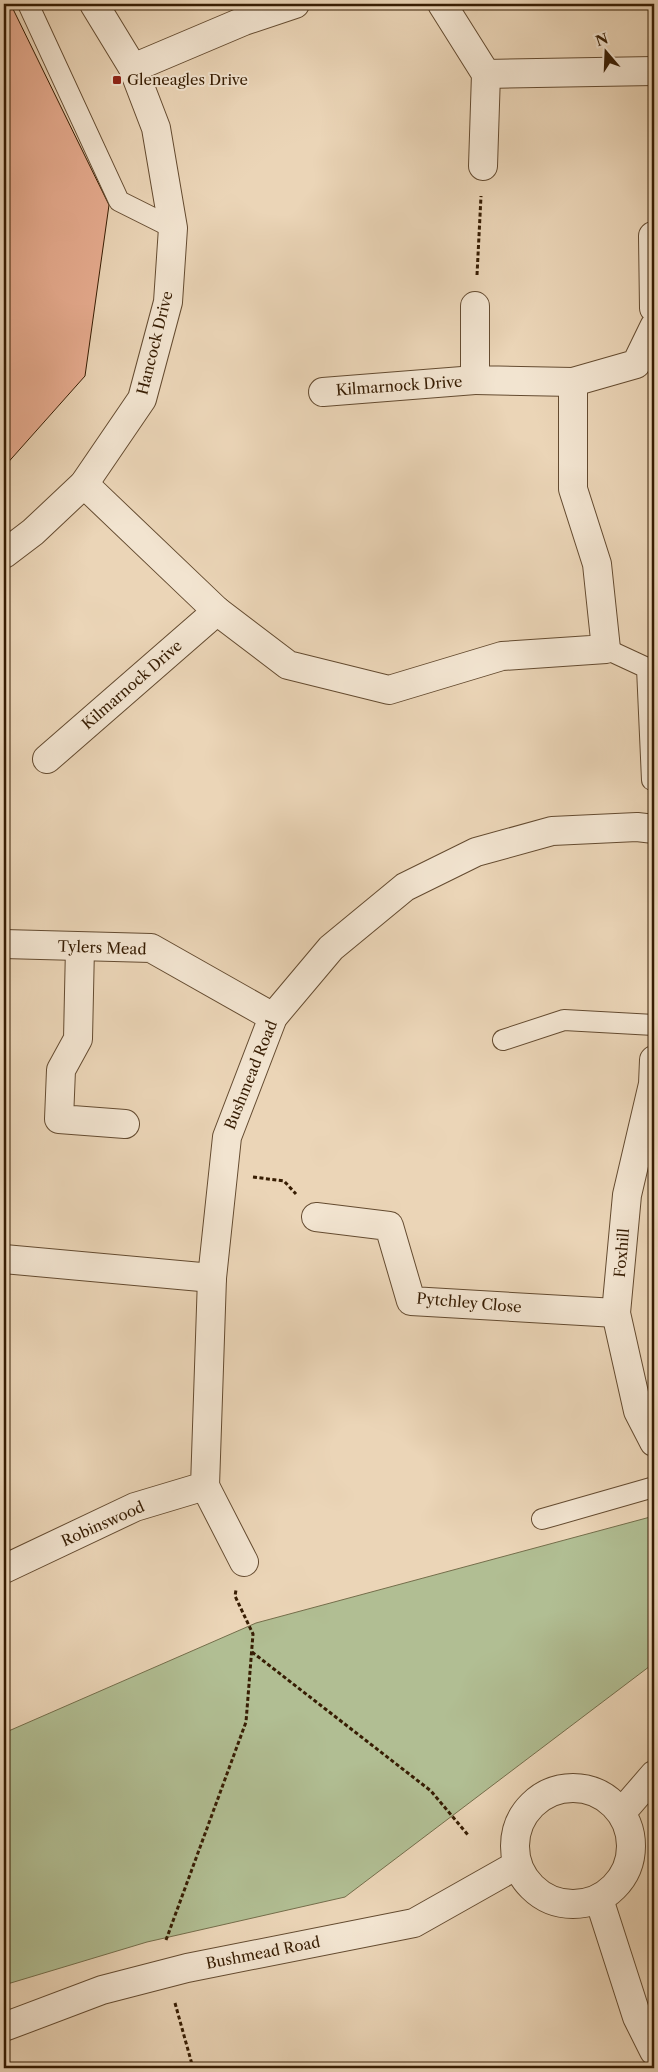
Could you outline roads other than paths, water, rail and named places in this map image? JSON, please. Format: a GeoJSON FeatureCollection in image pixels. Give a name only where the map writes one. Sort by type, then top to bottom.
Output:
{"type":"FeatureCollection","features":[{"type":"Feature","properties":{"kind":"street","name":"Hancock Drive"},"geometry":{"type":"LineString","coordinates":[[4,554],[33,532],[84,484],[142,398],[168,302],[174,228],[156,128],[133,68],[94,4]]}},
{"type":"Feature","properties":{"kind":"street"},"geometry":{"type":"LineString","coordinates":[[133,68],[244,21],[296,4]]}},
{"type":"Feature","properties":{"kind":"street"},"geometry":{"type":"LineString","coordinates":[[442,4],[486,74],[483,166]]}},
{"type":"Feature","properties":{"kind":"street"},"geometry":{"type":"LineString","coordinates":[[486,74],[654,71]]}},
{"type":"Feature","properties":{"kind":"street"},"geometry":{"type":"LineString","coordinates":[[653,236],[654,308]]}},
{"type":"Feature","properties":{"kind":"street","name":"Kilmarnock Drive"},"geometry":{"type":"LineString","coordinates":[[475,306],[475,380]]}},
{"type":"Feature","properties":{"kind":"street","name":"Kilmarnock Drive"},"geometry":{"type":"LineString","coordinates":[[323,392],[475,380],[573,382],[636,364],[654,327]]}},
{"type":"Feature","properties":{"kind":"street"},"geometry":{"type":"LineString","coordinates":[[84,484],[217,611],[288,665],[389,690],[502,656],[606,649],[597,564],[573,489],[573,382]]}},
{"type":"Feature","properties":{"kind":"street","name":"Kilmarnock Drive"},"geometry":{"type":"LineString","coordinates":[[47,759],[217,611]]}},
{"type":"Feature","properties":{"kind":"street","name":"Bushmead Road"},"geometry":{"type":"LineString","coordinates":[[212,1278],[227,1136],[273,1016],[338,942],[405,887],[476,852],[552,831],[636,827],[654,829]]}},
{"type":"Feature","properties":{"kind":"street","name":"Tylers Mead"},"geometry":{"type":"LineString","coordinates":[[4,944],[151,948],[273,1016]]}},
{"type":"Feature","properties":{"kind":"street"},"geometry":{"type":"LineString","coordinates":[[80,947],[78,1040],[61,1070],[59,1119],[125,1124]]}},
{"type":"Feature","properties":{"kind":"street","name":"Foxhill"},"geometry":{"type":"LineString","coordinates":[[654,1060],[652,1084],[627,1195],[616,1314],[638,1411],[654,1442]]}},
{"type":"Feature","properties":{"kind":"street","name":"Pytchley Close"},"geometry":{"type":"LineString","coordinates":[[316,1217],[389,1226],[411,1301],[616,1314]]}},
{"type":"Feature","properties":{"kind":"street"},"geometry":{"type":"LineString","coordinates":[[4,1259],[212,1278],[205,1486],[244,1562]]}},
{"type":"Feature","properties":{"kind":"street","name":"Robinswood"},"geometry":{"type":"LineString","coordinates":[[4,1569],[136,1507],[205,1486]]}},
{"type":"Feature","properties":{"kind":"street"},"geometry":{"type":"LineString","coordinates":[[622,1812],[654,1775]]}},
{"type":"Feature","properties":{"kind":"street"},"geometry":{"type":"LineString","coordinates":[[567,1788],[583,1789],[604,1795],[622,1812],[630,1830],[631,1850],[628,1868],[616,1887],[599,1898],[579,1904],[559,1904],[542,1896],[528,1885],[515,1866],[514,1835],[521,1818],[532,1804],[549,1793],[567,1788]]}},
{"type":"Feature","properties":{"kind":"street","name":"Bushmead Road"},"geometry":{"type":"LineString","coordinates":[[4,2027],[102,1990],[177,1971],[414,1923],[515,1866]]}},
{"type":"Feature","properties":{"kind":"street"},"geometry":{"type":"LineString","coordinates":[[599,1898],[637,2018],[654,2051]]}},
{"type":"Feature","properties":{"kind":"lane"},"geometry":{"type":"LineString","coordinates":[[28,4],[119,201],[174,228]]}},
{"type":"Feature","properties":{"kind":"lane"},"geometry":{"type":"LineString","coordinates":[[606,649],[647,668],[652,780]]}},
{"type":"Feature","properties":{"kind":"lane"},"geometry":{"type":"LineString","coordinates":[[503,1040],[564,1020],[654,1025]]}},
{"type":"Feature","properties":{"kind":"lane"},"geometry":{"type":"LineString","coordinates":[[542,1519],[654,1487]]}},
{"type":"Feature","properties":{"kind":"place","name":"Gleneagles Drive"},"geometry":{"type":"Point","coordinates":[117,80]}}]}
